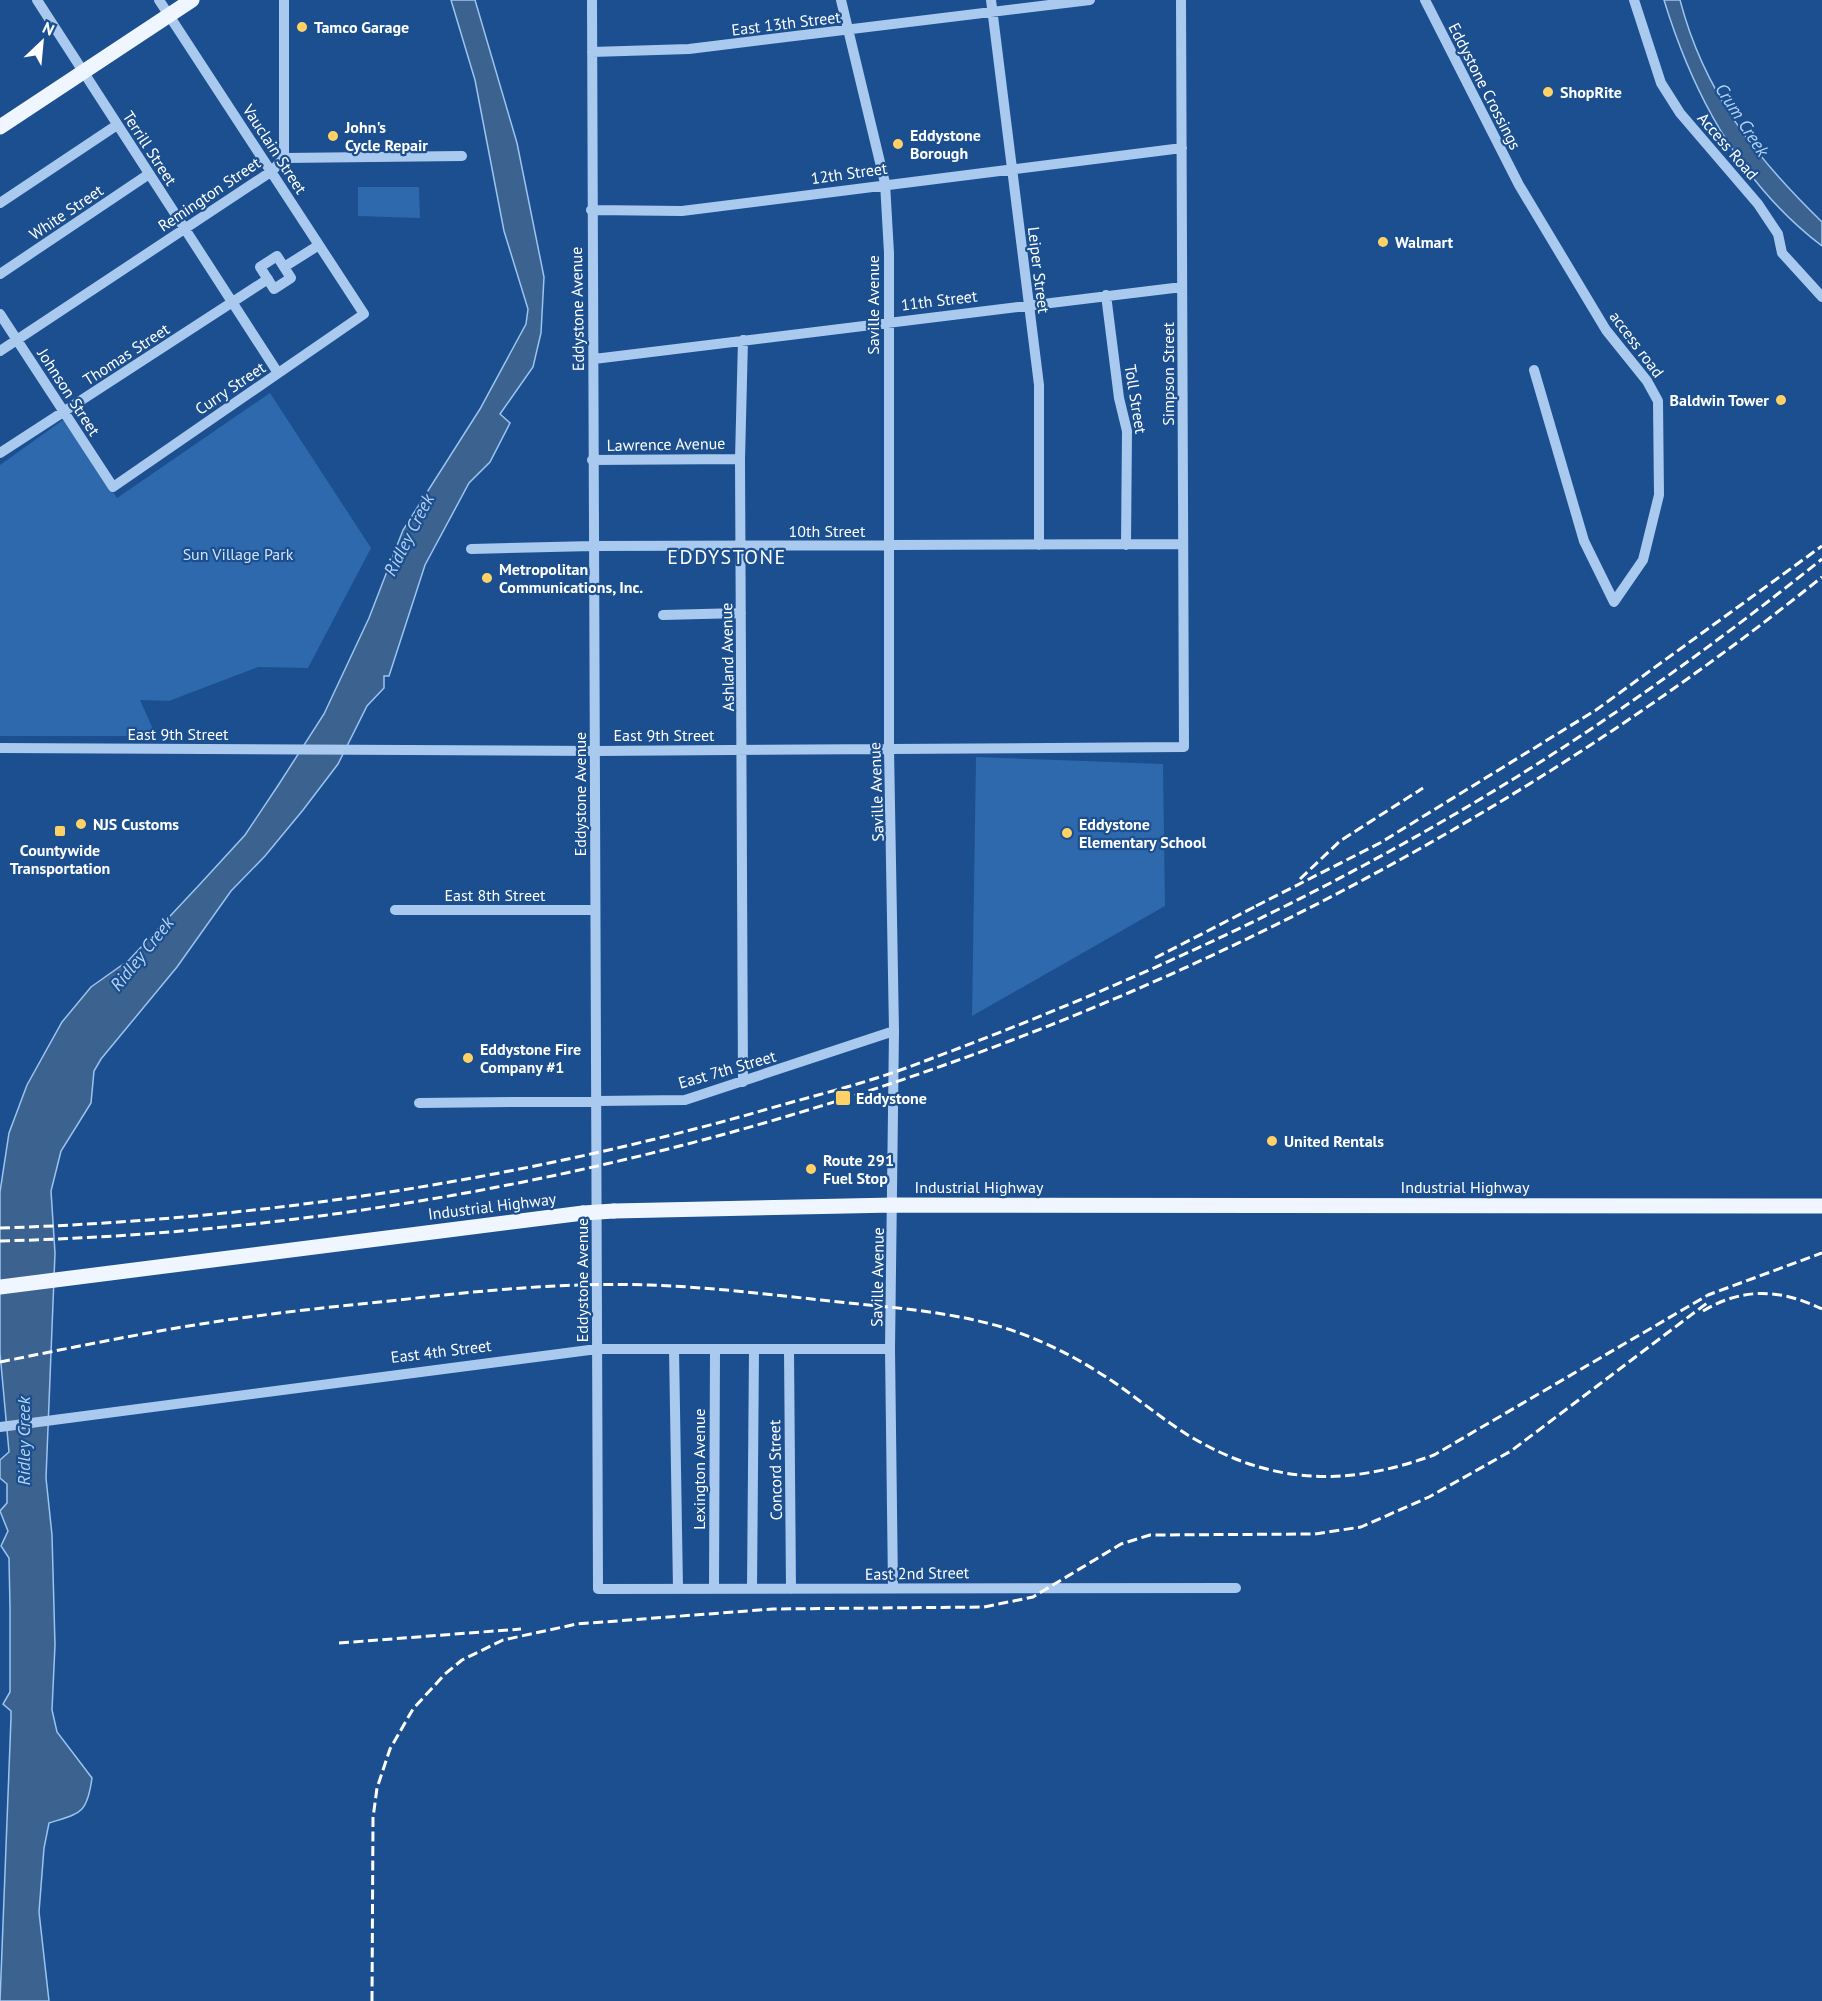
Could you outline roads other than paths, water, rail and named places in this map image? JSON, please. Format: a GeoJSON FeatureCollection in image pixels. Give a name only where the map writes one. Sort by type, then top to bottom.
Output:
{"type":"FeatureCollection","features":[{"type":"Feature","properties":{"kind":"main road"},"geometry":{"type":"LineString","coordinates":[[0,127],[192,0]]}},
{"type":"Feature","properties":{"kind":"main road","name":"Industrial Highway"},"geometry":{"type":"LineString","coordinates":[[0,1287],[614,1212],[894,1205],[1822,1206]]}},
{"type":"Feature","properties":{"kind":"street","name":"Terrill Street"},"geometry":{"type":"LineString","coordinates":[[37,0],[278,373]]}},
{"type":"Feature","properties":{"kind":"street","name":"Vauclain Street"},"geometry":{"type":"LineString","coordinates":[[159,0],[364,314]]}},
{"type":"Feature","properties":{"kind":"street"},"geometry":{"type":"LineString","coordinates":[[284,0],[284,158]]}},
{"type":"Feature","properties":{"kind":"street","name":"Eddystone Avenue"},"geometry":{"type":"LineString","coordinates":[[592,0],[598,1589]]}},
{"type":"Feature","properties":{"kind":"street","name":"Saville Avenue"},"geometry":{"type":"LineString","coordinates":[[841,0],[885,183],[894,1031],[894,1205],[890,1349],[893,1588]]}},
{"type":"Feature","properties":{"kind":"street","name":"Leiper Street"},"geometry":{"type":"LineString","coordinates":[[991,0],[1039,385],[1040,545]]}},
{"type":"Feature","properties":{"kind":"street","name":"East 13th Street"},"geometry":{"type":"LineString","coordinates":[[592,52],[690,49],[1090,0]]}},
{"type":"Feature","properties":{"kind":"street","name":"Simpson Street"},"geometry":{"type":"LineString","coordinates":[[1181,0],[1184,747]]}},
{"type":"Feature","properties":{"kind":"street","name":"Eddystone Crossings"},"geometry":{"type":"LineString","coordinates":[[1425,0],[1519,185]]}},
{"type":"Feature","properties":{"kind":"street","name":"Access Road"},"geometry":{"type":"LineString","coordinates":[[1634,0],[1661,83],[1680,113],[1758,204],[1778,234],[1782,253],[1822,297]]}},
{"type":"Feature","properties":{"kind":"street"},"geometry":{"type":"LineString","coordinates":[[0,203],[117,125]]}},
{"type":"Feature","properties":{"kind":"street","name":"12th Street"},"geometry":{"type":"LineString","coordinates":[[591,210],[681,211],[885,183],[1182,148]]}},
{"type":"Feature","properties":{"kind":"street","name":"Remington Street"},"geometry":{"type":"LineString","coordinates":[[0,351],[272,171],[284,158],[462,156]]}},
{"type":"Feature","properties":{"kind":"street","name":"White Street"},"geometry":{"type":"LineString","coordinates":[[0,274],[149,174]]}},
{"type":"Feature","properties":{"kind":"street","name":"access road"},"geometry":{"type":"LineString","coordinates":[[1519,185],[1605,330],[1647,381],[1658,401],[1659,495],[1643,560],[1614,602],[1584,541],[1534,370]]}},
{"type":"Feature","properties":{"kind":"street"},"geometry":{"type":"LineString","coordinates":[[284,267],[319,245]]}},
{"type":"Feature","properties":{"kind":"street"},"geometry":{"type":"LineString","coordinates":[[277,256],[284,267],[291,278],[274,289],[260,267],[277,256]]}},
{"type":"Feature","properties":{"kind":"street","name":"Thomas Street"},"geometry":{"type":"LineString","coordinates":[[0,453],[268,279]]}},
{"type":"Feature","properties":{"kind":"street","name":"11th Street"},"geometry":{"type":"LineString","coordinates":[[594,359],[888,321],[1182,287]]}},
{"type":"Feature","properties":{"kind":"street","name":"Toll Street"},"geometry":{"type":"LineString","coordinates":[[1106,295],[1119,398],[1127,431],[1126,545]]}},
{"type":"Feature","properties":{"kind":"street","name":"Johnson Street"},"geometry":{"type":"LineString","coordinates":[[0,314],[113,487]]}},
{"type":"Feature","properties":{"kind":"street","name":"Curry Street"},"geometry":{"type":"LineString","coordinates":[[113,487],[364,314]]}},
{"type":"Feature","properties":{"kind":"street","name":"Ashland Avenue"},"geometry":{"type":"LineString","coordinates":[[743,340],[740,459],[743,1082]]}},
{"type":"Feature","properties":{"kind":"street","name":"Lawrence Avenue"},"geometry":{"type":"LineString","coordinates":[[592,460],[740,459]]}},
{"type":"Feature","properties":{"kind":"street","name":"10th Street"},"geometry":{"type":"LineString","coordinates":[[471,549],[593,546],[1184,544]]}},
{"type":"Feature","properties":{"kind":"street"},"geometry":{"type":"LineString","coordinates":[[663,615],[741,613]]}},
{"type":"Feature","properties":{"kind":"street","name":"East 9th Street"},"geometry":{"type":"LineString","coordinates":[[0,748],[596,751],[1184,747]]}},
{"type":"Feature","properties":{"kind":"street","name":"East 8th Street"},"geometry":{"type":"LineString","coordinates":[[395,910],[595,910]]}},
{"type":"Feature","properties":{"kind":"street","name":"East 7th Street"},"geometry":{"type":"LineString","coordinates":[[419,1102],[685,1100],[894,1031]]}},
{"type":"Feature","properties":{"kind":"street","name":"East 4th Street"},"geometry":{"type":"LineString","coordinates":[[0,1427],[597,1349],[715,1351],[890,1349]]}},
{"type":"Feature","properties":{"kind":"street"},"geometry":{"type":"LineString","coordinates":[[674,1349],[678,1588]]}},
{"type":"Feature","properties":{"kind":"street"},"geometry":{"type":"LineString","coordinates":[[752,1589],[754,1350]]}},
{"type":"Feature","properties":{"kind":"street","name":"Concord Street"},"geometry":{"type":"LineString","coordinates":[[789,1350],[791,1589]]}},
{"type":"Feature","properties":{"kind":"street","name":"Lexington Avenue"},"geometry":{"type":"LineString","coordinates":[[714,1588],[715,1351]]}},
{"type":"Feature","properties":{"kind":"street","name":"East 2nd Street"},"geometry":{"type":"LineString","coordinates":[[598,1589],[1236,1588]]}},
{"type":"Feature","properties":{"kind":"water","name":"Ridley Creek"},"geometry":{"type":"Polygon","coordinates":[[[451,0],[475,0],[517,143],[544,277],[541,333],[533,367],[500,414],[510,423],[490,462],[469,483],[425,565],[389,676],[384,676],[384,688],[367,706],[338,764],[303,810],[265,856],[231,891],[177,967],[101,1059],[94,1071],[91,1103],[61,1151],[51,1191],[55,1253],[46,1478],[52,1535],[55,1645],[52,1710],[57,1732],[92,1778],[88,1799],[81,1810],[69,1817],[49,1823],[44,1848],[39,1912],[49,2001],[0,2001],[11,1711],[3,1704],[10,1692],[10,1609],[9,1558],[1,1546],[8,1531],[0,1511],[7,1503],[7,1484],[0,1478],[0,1460],[9,1452],[0,1353],[0,1192],[9,1133],[27,1085],[62,1022],[91,987],[129,960],[245,835],[324,714],[369,618],[403,530],[480,409],[526,324],[528,309],[504,231],[475,80],[451,0]]]}},
{"type":"Feature","properties":{"kind":"water"},"geometry":{"type":"Polygon","coordinates":[[[1664,0],[1680,0],[1690,33],[1718,94],[1735,121],[1775,173],[1822,222],[1822,246],[1793,222],[1768,195],[1744,166],[1724,136],[1690,70],[1664,0]]]}},
{"type":"Feature","properties":{"kind":"railway"},"geometry":{"type":"LineString","coordinates":[[1256,906],[1380,843],[1596,710],[1822,546]]}},
{"type":"Feature","properties":{"kind":"railway"},"geometry":{"type":"LineString","coordinates":[[0,1228],[96,1224],[191,1216],[286,1206],[475,1178],[661,1137],[850,1086],[906,1068],[1052,1011],[1195,949],[1266,916],[1404,843],[1518,776],[1608,718],[1738,625],[1822,559]]}},
{"type":"Feature","properties":{"kind":"railway"},"geometry":{"type":"LineString","coordinates":[[0,1241],[246,1225],[490,1188],[730,1133],[965,1058],[1194,964],[1413,852],[1623,723],[1822,577]]}},
{"type":"Feature","properties":{"kind":"railway"},"geometry":{"type":"LineString","coordinates":[[1300,879],[1340,841],[1423,788]]}},
{"type":"Feature","properties":{"kind":"railway"},"geometry":{"type":"LineString","coordinates":[[1155,958],[1262,903]]}},
{"type":"Feature","properties":{"kind":"railway"},"geometry":{"type":"LineString","coordinates":[[0,1362],[135,1335],[238,1318],[455,1294],[520,1288],[617,1284],[714,1289],[914,1310],[960,1317],[1005,1328],[1050,1345],[1078,1360],[1118,1385],[1181,1431],[1221,1453],[1251,1465],[1281,1472],[1310,1476],[1340,1476],[1402,1465],[1434,1455],[1708,1295],[1822,1253]]}},
{"type":"Feature","properties":{"kind":"railway"},"geometry":{"type":"LineString","coordinates":[[1703,1311],[1733,1298],[1762,1294],[1792,1298],[1822,1309]]}},
{"type":"Feature","properties":{"kind":"railway"},"geometry":{"type":"LineString","coordinates":[[372,2001],[373,1818],[377,1788],[390,1749],[413,1709],[445,1674],[462,1660],[503,1640],[577,1624],[773,1609],[984,1607],[1033,1597],[1121,1544],[1150,1535],[1315,1534],[1361,1527],[1429,1497],[1511,1451],[1707,1303]]}},
{"type":"Feature","properties":{"kind":"railway"},"geometry":{"type":"LineString","coordinates":[[339,1643],[521,1629]]}},
{"type":"Feature","properties":{"kind":"place","name":"Tamco Garage"},"geometry":{"type":"Point","coordinates":[302,27]}},
{"type":"Feature","properties":{"kind":"place","name":"ShopRite"},"geometry":{"type":"Point","coordinates":[1548,92]}},
{"type":"Feature","properties":{"kind":"place","name":"John's Cycle Repair"},"geometry":{"type":"Point","coordinates":[333,136]}},
{"type":"Feature","properties":{"kind":"place","name":"Eddystone Borough"},"geometry":{"type":"Point","coordinates":[898,144]}},
{"type":"Feature","properties":{"kind":"place","name":"Walmart"},"geometry":{"type":"Point","coordinates":[1383,242]}},
{"type":"Feature","properties":{"kind":"place","name":"Baldwin Tower"},"geometry":{"type":"Point","coordinates":[1781,400]}},
{"type":"Feature","properties":{"kind":"place","name":"Metropolitan Communications, Inc."},"geometry":{"type":"Point","coordinates":[487,578]}},
{"type":"Feature","properties":{"kind":"place","name":"NJS Customs"},"geometry":{"type":"Point","coordinates":[81,824]}},
{"type":"Feature","properties":{"kind":"place","name":"Countywide Transportation"},"geometry":{"type":"Point","coordinates":[60,831]}},
{"type":"Feature","properties":{"kind":"place","name":"Eddystone Elementary School"},"geometry":{"type":"Point","coordinates":[1067,833]}},
{"type":"Feature","properties":{"kind":"place","name":"Eddystone Fire Company #1"},"geometry":{"type":"Point","coordinates":[468,1058]}},
{"type":"Feature","properties":{"kind":"place","name":"Eddystone"},"geometry":{"type":"Point","coordinates":[843,1098]}},
{"type":"Feature","properties":{"kind":"place","name":"United Rentals"},"geometry":{"type":"Point","coordinates":[1272,1141]}},
{"type":"Feature","properties":{"kind":"place","name":"Route 291 Fuel Stop"},"geometry":{"type":"Point","coordinates":[811,1169]}},
{"type":"Feature","properties":{"kind":"district","name":"EDDYSTONE"},"geometry":{"type":"Point","coordinates":[727,557]}},
{"type":"Feature","properties":{"kind":"water label","name":"Crum Creek"},"geometry":{"type":"Point","coordinates":[1742,120]}},
{"type":"Feature","properties":{"kind":"park label","name":"Sun Village Park"},"geometry":{"type":"Point","coordinates":[238,554]}}]}
